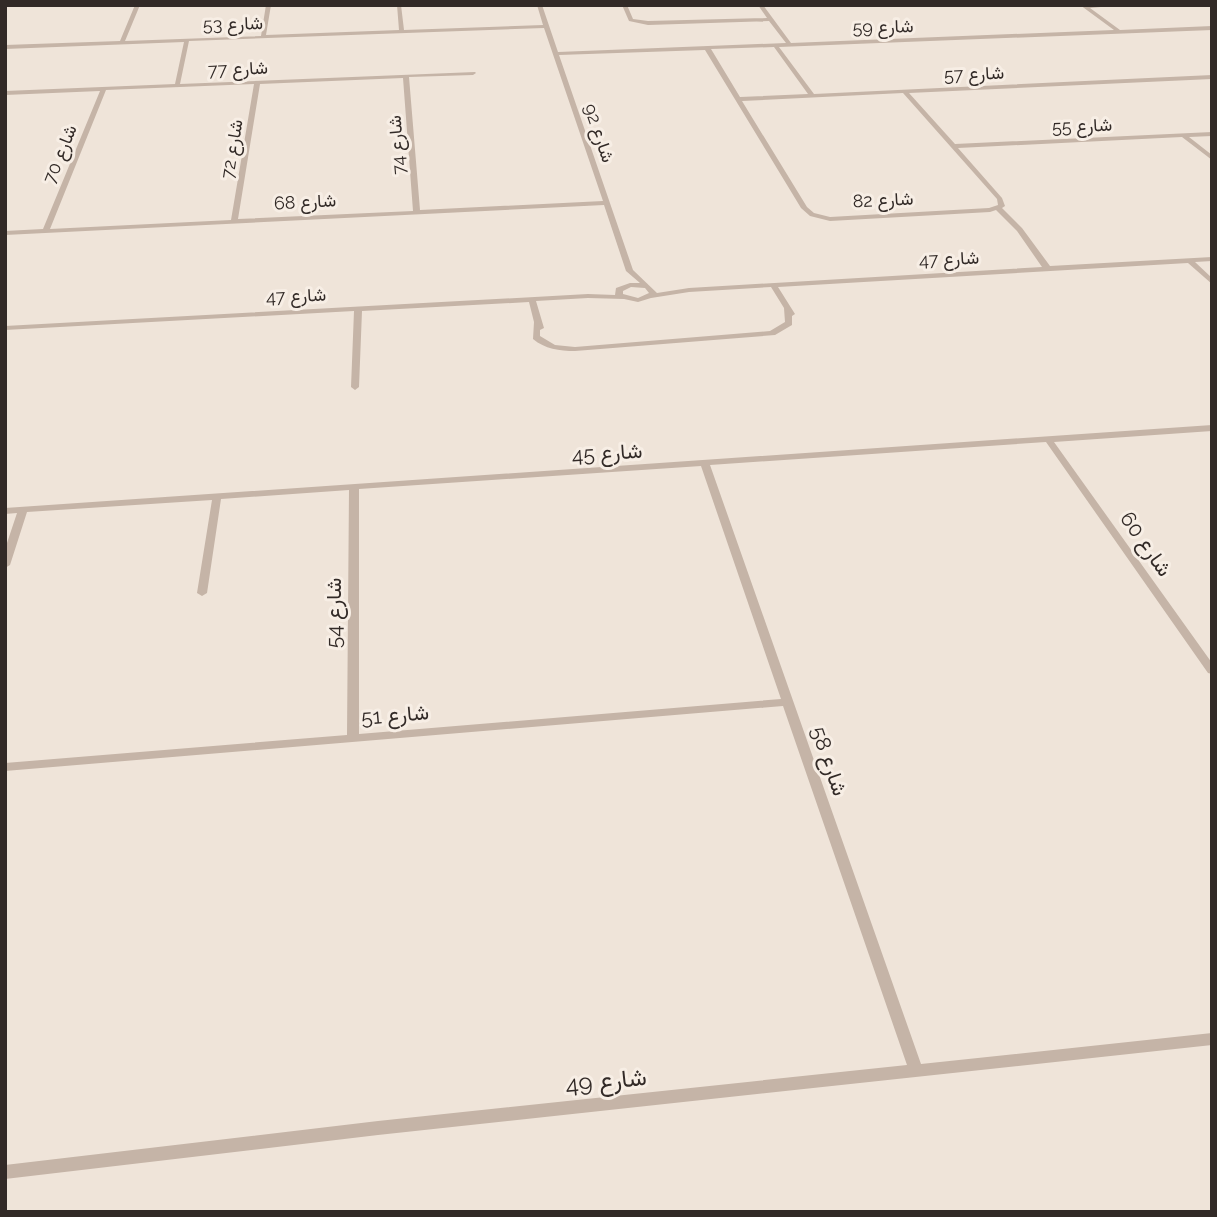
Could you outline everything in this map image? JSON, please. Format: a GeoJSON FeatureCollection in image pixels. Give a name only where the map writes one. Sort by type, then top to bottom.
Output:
{"type":"FeatureCollection","features":[{"type":"Feature","properties":{"kind":"street"},"geometry":{"type":"LineString","coordinates":[[122,42],[138,5]]}},
{"type":"Feature","properties":{"kind":"street"},"geometry":{"type":"LineString","coordinates":[[263,37],[268,5]]}},
{"type":"Feature","properties":{"kind":"street"},"geometry":{"type":"LineString","coordinates":[[399,5],[402,31]]}},
{"type":"Feature","properties":{"kind":"street","name":"شارع 92"},"geometry":{"type":"LineString","coordinates":[[539,5],[630,271],[649,290]]}},
{"type":"Feature","properties":{"kind":"street"},"geometry":{"type":"LineString","coordinates":[[624,5],[631,20],[648,23],[771,19]]}},
{"type":"Feature","properties":{"kind":"street"},"geometry":{"type":"LineString","coordinates":[[760,5],[790,45]]}},
{"type":"Feature","properties":{"kind":"street"},"geometry":{"type":"LineString","coordinates":[[1083,6],[1120,5]]}},
{"type":"Feature","properties":{"kind":"street"},"geometry":{"type":"LineString","coordinates":[[1083,6],[1118,32]]}},
{"type":"Feature","properties":{"kind":"street","name":"شارع 53"},"geometry":{"type":"LineString","coordinates":[[5,47],[546,26]]}},
{"type":"Feature","properties":{"kind":"street","name":"شارع 59"},"geometry":{"type":"LineString","coordinates":[[555,54],[1212,28]]}},
{"type":"Feature","properties":{"kind":"street"},"geometry":{"type":"LineString","coordinates":[[177,86],[187,40]]}},
{"type":"Feature","properties":{"kind":"street"},"geometry":{"type":"LineString","coordinates":[[775,46],[812,95]]}},
{"type":"Feature","properties":{"kind":"street","name":"شارع 82"},"geometry":{"type":"LineString","coordinates":[[707,48],[806,212],[840,218],[998,208]]}},
{"type":"Feature","properties":{"kind":"street","name":"شارع 77"},"geometry":{"type":"LineString","coordinates":[[5,93],[473,73]]}},
{"type":"Feature","properties":{"kind":"street","name":"شارع 74"},"geometry":{"type":"LineString","coordinates":[[406,76],[417,212]]}},
{"type":"Feature","properties":{"kind":"street","name":"شارع 57"},"geometry":{"type":"LineString","coordinates":[[737,99],[1212,77]]}},
{"type":"Feature","properties":{"kind":"street","name":"شارع 72"},"geometry":{"type":"LineString","coordinates":[[234,221],[257,82]]}},
{"type":"Feature","properties":{"kind":"street","name":"شارع 70"},"geometry":{"type":"LineString","coordinates":[[46,231],[104,89]]}},
{"type":"Feature","properties":{"kind":"street"},"geometry":{"type":"LineString","coordinates":[[904,91],[1002,202],[998,208],[1018,224],[1031,249],[1047,268]]}},
{"type":"Feature","properties":{"kind":"street","name":"شارع 55"},"geometry":{"type":"LineString","coordinates":[[953,146],[1212,134]]}},
{"type":"Feature","properties":{"kind":"street"},"geometry":{"type":"LineString","coordinates":[[1183,135],[1212,158]]}},
{"type":"Feature","properties":{"kind":"street","name":"شارع 68"},"geometry":{"type":"LineString","coordinates":[[5,233],[607,203]]}},
{"type":"Feature","properties":{"kind":"street","name":"شارع 47"},"geometry":{"type":"LineString","coordinates":[[649,290],[689,290],[1212,259]]}},
{"type":"Feature","properties":{"kind":"street"},"geometry":{"type":"LineString","coordinates":[[1189,260],[1212,282]]}},
{"type":"Feature","properties":{"kind":"street"},"geometry":{"type":"LineString","coordinates":[[622,291],[630,271]]}},
{"type":"Feature","properties":{"kind":"street"},"geometry":{"type":"LineString","coordinates":[[532,299],[537,324],[536,337],[545,345],[568,349],[789,332],[796,323],[773,285]]}},
{"type":"Feature","properties":{"kind":"street"},"geometry":{"type":"LineString","coordinates":[[622,291],[649,290]]}},
{"type":"Feature","properties":{"kind":"street"},"geometry":{"type":"LineString","coordinates":[[622,291],[638,300],[649,290]]}},
{"type":"Feature","properties":{"kind":"street","name":"شارع 47"},"geometry":{"type":"LineString","coordinates":[[5,328],[588,296],[622,291]]}},
{"type":"Feature","properties":{"kind":"street"},"geometry":{"type":"LineString","coordinates":[[355,387],[358,308]]}},
{"type":"Feature","properties":{"kind":"street","name":"شارع 45"},"geometry":{"type":"LineString","coordinates":[[5,511],[1212,428]]}},
{"type":"Feature","properties":{"kind":"street","name":"شارع 60"},"geometry":{"type":"LineString","coordinates":[[1048,439],[1212,671]]}},
{"type":"Feature","properties":{"kind":"street","name":"شارع 58"},"geometry":{"type":"LineString","coordinates":[[705,464],[916,1072]]}},
{"type":"Feature","properties":{"kind":"street","name":"شارع 54"},"geometry":{"type":"LineString","coordinates":[[352,738],[354,488]]}},
{"type":"Feature","properties":{"kind":"street"},"geometry":{"type":"LineString","coordinates":[[202,593],[217,497]]}},
{"type":"Feature","properties":{"kind":"street"},"geometry":{"type":"LineString","coordinates":[[5,565],[23,510]]}},
{"type":"Feature","properties":{"kind":"street","name":"شارع 51"},"geometry":{"type":"LineString","coordinates":[[5,767],[788,702]]}},
{"type":"Feature","properties":{"kind":"street","name":"شارع 49"},"geometry":{"type":"LineString","coordinates":[[5,1172],[378,1128],[1212,1039]]}}]}
